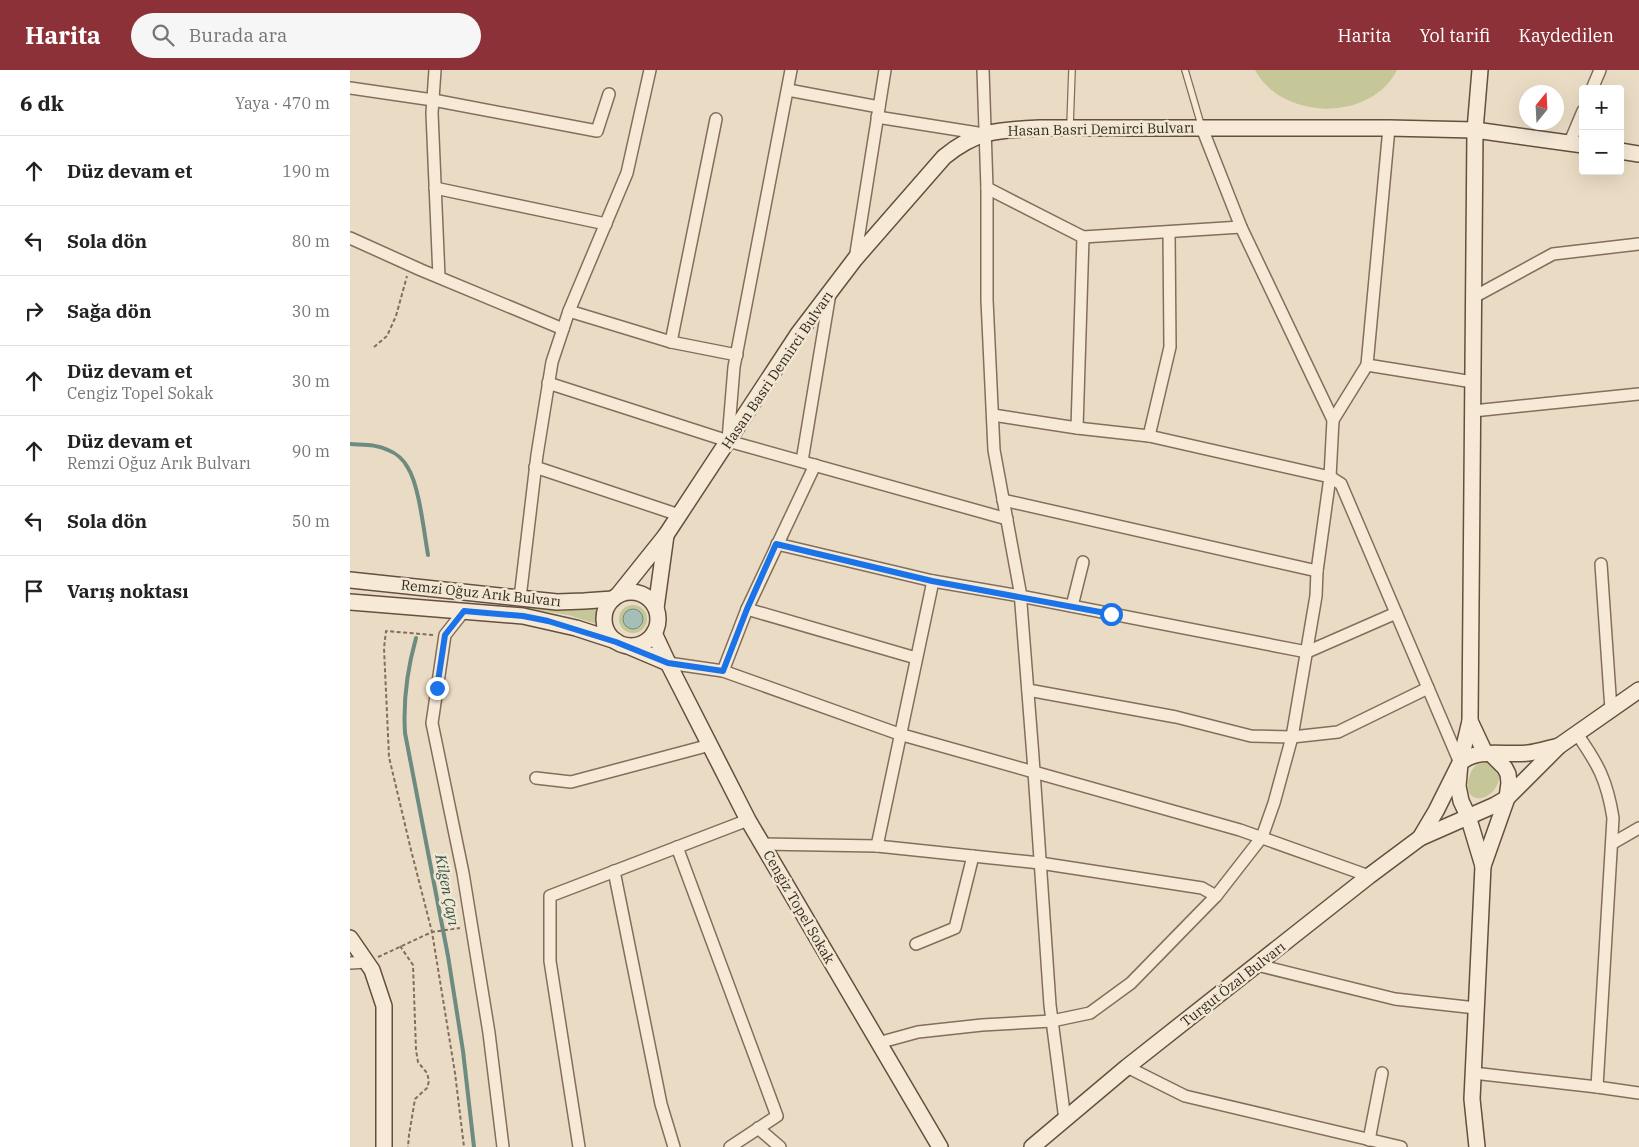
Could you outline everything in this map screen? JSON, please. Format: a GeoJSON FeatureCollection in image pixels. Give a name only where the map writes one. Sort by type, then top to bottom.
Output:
{"type":"FeatureCollection","features":[{"type":"Feature","properties":{"kind":"main road"},"geometry":{"type":"LineString","coordinates":[[1480,70],[1475,130],[1470,721],[1460,763],[1458,786],[1461,801],[1468,816],[1483,866]]}},
{"type":"Feature","properties":{"kind":"main road","name":"Hasan Basri Demirci Bulvarı"},"geometry":{"type":"LineString","coordinates":[[615,597],[666,535],[776,365],[830,291],[855,259],[944,157],[960,144],[984,134],[1003,130],[1070,128],[1389,128],[1475,130],[1576,143]]}},
{"type":"Feature","properties":{"kind":"main road"},"geometry":{"type":"LineString","coordinates":[[1624,152],[1639,154]]}},
{"type":"Feature","properties":{"kind":"main road","name":"Hasan Basri Demirci Bulvarı"},"geometry":{"type":"LineString","coordinates":[[656,608],[666,535]]}},
{"type":"Feature","properties":{"kind":"main road","name":"Remzi Oğuz Arık Bulvarı"},"geometry":{"type":"LineString","coordinates":[[350,580],[564,602],[615,597],[626,592],[635,592],[651,600],[656,608]]}},
{"type":"Feature","properties":{"kind":"main road"},"geometry":{"type":"LineString","coordinates":[[615,597],[604,613],[604,621],[610,636],[620,643],[668,663]]}},
{"type":"Feature","properties":{"kind":"main road","name":"Remzi Oğuz Arık Bulvarı"},"geometry":{"type":"LineString","coordinates":[[350,602],[523,616],[548,621],[620,643],[641,644],[654,634]]}},
{"type":"Feature","properties":{"kind":"main road"},"geometry":{"type":"LineString","coordinates":[[654,634],[657,626],[656,608]]}},
{"type":"Feature","properties":{"kind":"main road","name":"Cengiz Topel Sokak"},"geometry":{"type":"LineString","coordinates":[[654,634],[748,820],[940,1147]]}},
{"type":"Feature","properties":{"kind":"main road","name":"Turgut Özal Bulvarı"},"geometry":{"type":"LineString","coordinates":[[1032,1147],[1044,1141],[1065,1120],[1127,1067],[1369,876],[1420,838],[1507,798],[1559,746],[1639,690]]}},
{"type":"Feature","properties":{"kind":"main road"},"geometry":{"type":"LineString","coordinates":[[1470,721],[1488,754],[1501,763],[1508,774],[1507,798],[1483,866],[1472,1099],[1477,1147]]}},
{"type":"Feature","properties":{"kind":"main road","name":"Turgut Özal Bulvarı"},"geometry":{"type":"LineString","coordinates":[[1420,838],[1460,763],[1466,757],[1488,754],[1530,753],[1559,746]]}},
{"type":"Feature","properties":{"kind":"main road"},"geometry":{"type":"LineString","coordinates":[[350,938],[372,970],[384,1006],[384,1147]]}},
{"type":"Feature","properties":{"kind":"street"},"geometry":{"type":"LineString","coordinates":[[435,70],[433,100],[439,278]]}},
{"type":"Feature","properties":{"kind":"street"},"geometry":{"type":"LineString","coordinates":[[520,598],[535,468],[552,362],[570,311],[627,173],[650,70]]}},
{"type":"Feature","properties":{"kind":"street"},"geometry":{"type":"LineString","coordinates":[[728,441],[737,355],[792,70]]}},
{"type":"Feature","properties":{"kind":"street"},"geometry":{"type":"LineString","coordinates":[[855,259],[885,70]]}},
{"type":"Feature","properties":{"kind":"street"},"geometry":{"type":"LineString","coordinates":[[983,70],[987,188],[987,300],[994,450],[1020,596],[1052,1020],[1065,1120]]}},
{"type":"Feature","properties":{"kind":"street"},"geometry":{"type":"LineString","coordinates":[[1594,85],[1600,70]]}},
{"type":"Feature","properties":{"kind":"street"},"geometry":{"type":"LineString","coordinates":[[350,88],[433,100],[597,130],[609,94]]}},
{"type":"Feature","properties":{"kind":"street"},"geometry":{"type":"LineString","coordinates":[[788,90],[878,112],[984,134]]}},
{"type":"Feature","properties":{"kind":"street"},"geometry":{"type":"LineString","coordinates":[[671,342],[716,118]]}},
{"type":"Feature","properties":{"kind":"street"},"geometry":{"type":"LineString","coordinates":[[878,1043],[918,1032],[982,1024],[1052,1020],[1090,1013],[1131,983],[1216,896],[1262,838],[1274,803],[1292,737],[1307,652],[1316,596],[1317,571],[1330,477],[1333,420],[1241,227],[1202,128]]}},
{"type":"Feature","properties":{"kind":"street"},"geometry":{"type":"LineString","coordinates":[[1333,420],[1367,365],[1389,128]]}},
{"type":"Feature","properties":{"kind":"street"},"geometry":{"type":"LineString","coordinates":[[1576,143],[1579,129]]}},
{"type":"Feature","properties":{"kind":"street"},"geometry":{"type":"LineString","coordinates":[[435,188],[606,224]]}},
{"type":"Feature","properties":{"kind":"street"},"geometry":{"type":"LineString","coordinates":[[987,188],[1083,237],[1241,227]]}},
{"type":"Feature","properties":{"kind":"street"},"geometry":{"type":"LineString","coordinates":[[1149,436],[1170,347],[1169,232]]}},
{"type":"Feature","properties":{"kind":"street"},"geometry":{"type":"LineString","coordinates":[[1077,428],[1083,237]]}},
{"type":"Feature","properties":{"kind":"street"},"geometry":{"type":"LineString","coordinates":[[350,238],[439,278],[563,329]]}},
{"type":"Feature","properties":{"kind":"street"},"geometry":{"type":"LineString","coordinates":[[1474,297],[1553,254],[1639,244]]}},
{"type":"Feature","properties":{"kind":"street"},"geometry":{"type":"LineString","coordinates":[[802,461],[830,291]]}},
{"type":"Feature","properties":{"kind":"street"},"geometry":{"type":"LineString","coordinates":[[570,311],[671,342],[737,355]]}},
{"type":"Feature","properties":{"kind":"street"},"geometry":{"type":"LineString","coordinates":[[1367,365],[1473,382]]}},
{"type":"Feature","properties":{"kind":"street"},"geometry":{"type":"LineString","coordinates":[[548,383],[728,441],[1007,519]]}},
{"type":"Feature","properties":{"kind":"street"},"geometry":{"type":"LineString","coordinates":[[1473,412],[1639,394]]}},
{"type":"Feature","properties":{"kind":"street"},"geometry":{"type":"LineString","coordinates":[[993,415],[1077,428],[1149,436],[1330,477],[1341,484],[1460,763]]}},
{"type":"Feature","properties":{"kind":"street"},"geometry":{"type":"LineString","coordinates":[[723,671],[747,609],[815,464]]}},
{"type":"Feature","properties":{"kind":"street"},"geometry":{"type":"LineString","coordinates":[[535,468],[679,515]]}},
{"type":"Feature","properties":{"kind":"street"},"geometry":{"type":"LineString","coordinates":[[1003,500],[1317,571]]}},
{"type":"Feature","properties":{"kind":"street"},"geometry":{"type":"LineString","coordinates":[[776,544],[932,581],[1020,596],[1307,652],[1396,612]]}},
{"type":"Feature","properties":{"kind":"street"},"geometry":{"type":"LineString","coordinates":[[1072,606],[1083,562]]}},
{"type":"Feature","properties":{"kind":"street"},"geometry":{"type":"LineString","coordinates":[[1601,564],[1611,710]]}},
{"type":"Feature","properties":{"kind":"street"},"geometry":{"type":"LineString","coordinates":[[877,846],[932,581]]}},
{"type":"Feature","properties":{"kind":"street"},"geometry":{"type":"LineString","coordinates":[[747,609],[916,658]]}},
{"type":"Feature","properties":{"kind":"street"},"geometry":{"type":"LineString","coordinates":[[464,611],[445,635],[432,723],[468,900],[489,1033],[503,1147]]}},
{"type":"Feature","properties":{"kind":"street"},"geometry":{"type":"LineString","coordinates":[[668,663],[723,671],[899,734],[1240,830],[1369,876]]}},
{"type":"Feature","properties":{"kind":"street"},"geometry":{"type":"LineString","coordinates":[[1028,690],[1176,717],[1251,736],[1292,737],[1338,732],[1428,688]]}},
{"type":"Feature","properties":{"kind":"street"},"geometry":{"type":"LineString","coordinates":[[1577,734],[1598,766],[1609,795],[1613,818],[1598,1087]]}},
{"type":"Feature","properties":{"kind":"street"},"geometry":{"type":"LineString","coordinates":[[536,778],[571,782],[710,745]]}},
{"type":"Feature","properties":{"kind":"street"},"geometry":{"type":"LineString","coordinates":[[579,1147],[550,961],[550,896],[748,820]]}},
{"type":"Feature","properties":{"kind":"street"},"geometry":{"type":"LineString","coordinates":[[1612,843],[1639,828]]}},
{"type":"Feature","properties":{"kind":"street"},"geometry":{"type":"LineString","coordinates":[[762,844],[877,846],[1040,863],[1202,888],[1216,896]]}},
{"type":"Feature","properties":{"kind":"street"},"geometry":{"type":"LineString","coordinates":[[677,847],[777,1116],[730,1147]]}},
{"type":"Feature","properties":{"kind":"street"},"geometry":{"type":"LineString","coordinates":[[916,944],[955,928],[973,856]]}},
{"type":"Feature","properties":{"kind":"street"},"geometry":{"type":"LineString","coordinates":[[614,871],[661,1104],[674,1147]]}},
{"type":"Feature","properties":{"kind":"street"},"geometry":{"type":"LineString","coordinates":[[350,963],[366,962]]}},
{"type":"Feature","properties":{"kind":"street"},"geometry":{"type":"LineString","coordinates":[[1257,965],[1395,999],[1476,1008]]}},
{"type":"Feature","properties":{"kind":"street"},"geometry":{"type":"LineString","coordinates":[[1127,1067],[1185,1096],[1401,1147]]}},
{"type":"Feature","properties":{"kind":"street"},"geometry":{"type":"LineString","coordinates":[[1369,1140],[1382,1073]]}},
{"type":"Feature","properties":{"kind":"street"},"geometry":{"type":"LineString","coordinates":[[1473,1073],[1639,1093]]}},
{"type":"Feature","properties":{"kind":"street"},"geometry":{"type":"LineString","coordinates":[[758,1128],[780,1147]]}},
{"type":"Feature","properties":{"kind":"lane"},"geometry":{"type":"LineString","coordinates":[[1070,128],[1072,70]]}},
{"type":"Feature","properties":{"kind":"lane"},"geometry":{"type":"LineString","coordinates":[[1185,70],[1202,128]]}},
{"type":"Feature","properties":{"kind":"path"},"geometry":{"type":"LineString","coordinates":[[374,347],[387,336],[396,316],[409,264]]}},
{"type":"Feature","properties":{"kind":"path"},"geometry":{"type":"LineString","coordinates":[[430,635],[386,630],[385,667],[389,757],[432,932],[456,1074],[464,1147]]}},
{"type":"Feature","properties":{"kind":"path"},"geometry":{"type":"LineString","coordinates":[[366,962],[432,932],[461,928]]}},
{"type":"Feature","properties":{"kind":"path"},"geometry":{"type":"LineString","coordinates":[[400,946],[413,965],[416,1050],[418,1062],[427,1073],[429,1081],[427,1088],[415,1099],[408,1147]]}},
{"type":"Feature","properties":{"kind":"green space"},"geometry":{"type":"Polygon","coordinates":[[[1255,70],[1397,70],[1385,87],[1368,99],[1348,106],[1326,109],[1305,106],[1285,99],[1268,87],[1255,70]]]}},
{"type":"Feature","properties":{"kind":"green space"},"geometry":{"type":"Polygon","coordinates":[[[601,603],[597,624],[568,615],[518,607],[519,604],[601,603]]]}},
{"type":"Feature","properties":{"kind":"green space"},"geometry":{"type":"Polygon","coordinates":[[[633,605],[643,609],[647,619],[643,629],[633,633],[623,629],[619,619],[623,609],[633,605]]]}},
{"type":"Feature","properties":{"kind":"green space"},"geometry":{"type":"Polygon","coordinates":[[[1486,762],[1490,763],[1499,772],[1498,781],[1490,794],[1478,798],[1472,796],[1469,791],[1469,778],[1476,765],[1486,762]]]}},
{"type":"Feature","properties":{"kind":"shaded area"},"geometry":{"type":"Polygon","coordinates":[[[633,609],[640,612],[643,619],[640,626],[633,629],[626,626],[623,619],[626,612],[633,609]]]}},
{"type":"Feature","properties":{"kind":"waterway","name":"Kilgen Çayı"},"geometry":{"type":"LineString","coordinates":[[350,444],[383,448],[397,455],[406,465],[412,476],[418,497],[428,555]]}},
{"type":"Feature","properties":{"kind":"waterway","name":"Kilgen Çayı"},"geometry":{"type":"LineString","coordinates":[[416,638],[406,685],[405,733],[448,956],[463,1051],[474,1147]]}},
{"type":"Feature","properties":{"kind":"route"},"geometry":{"type":"LineString","coordinates":[[437,688],[445,635],[464,611],[523,616],[548,621],[576,628],[616,642],[668,663],[723,671],[747,609],[776,544],[932,581],[1111,614]]}}]}
